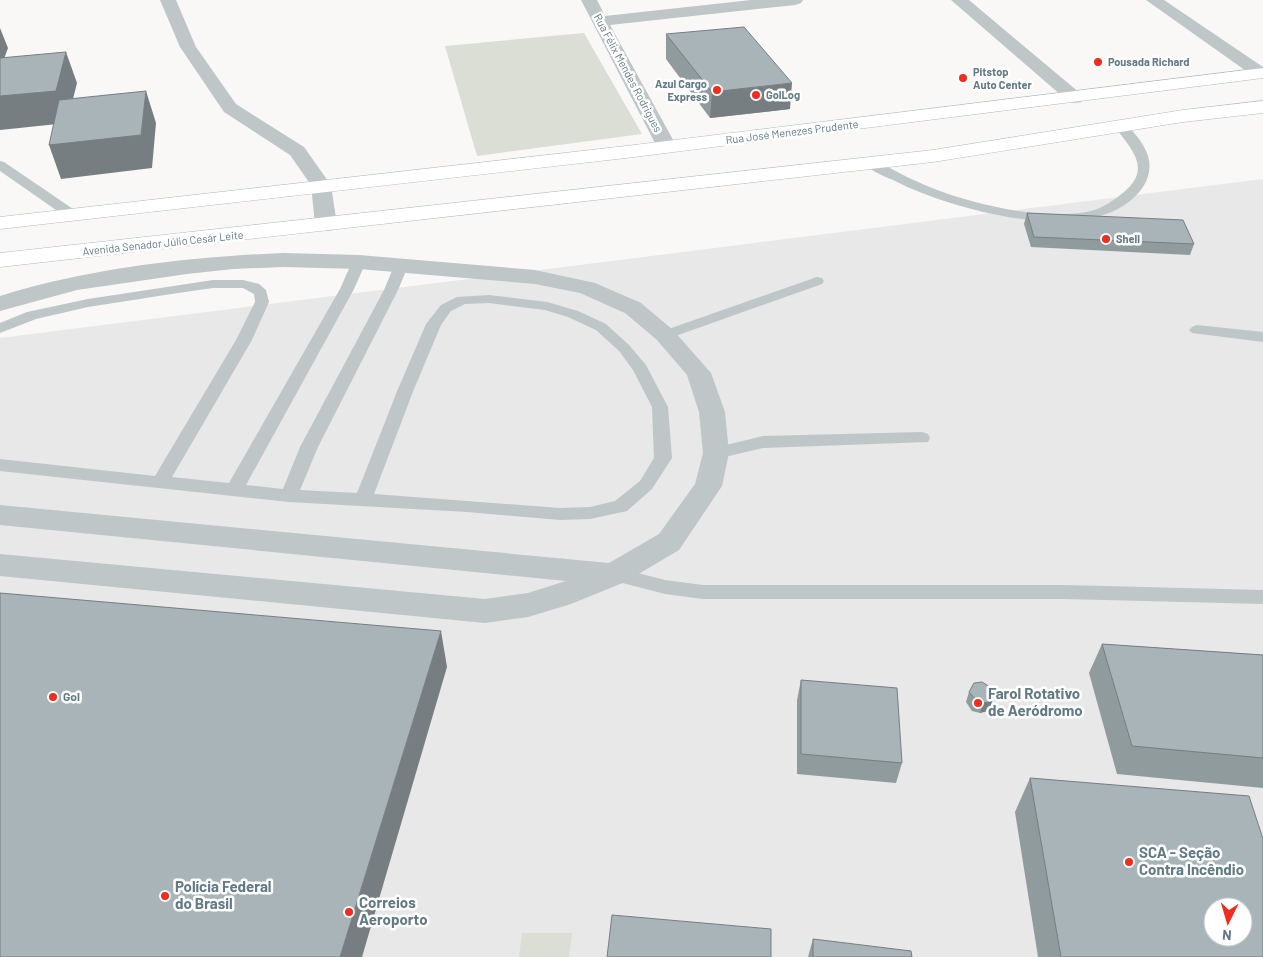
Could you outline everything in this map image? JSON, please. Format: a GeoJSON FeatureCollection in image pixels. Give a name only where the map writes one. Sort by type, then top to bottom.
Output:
{"type":"FeatureCollection","features":[{"type":"Feature","properties":{"kind":"main road","name":"Rua José Menezes Prudente"},"geometry":{"type":"LineString","coordinates":[[321,185],[626,152],[1075,98],[1262,73]]}},
{"type":"Feature","properties":{"kind":"main road"},"geometry":{"type":"LineString","coordinates":[[326,226],[933,156],[1183,116],[1263,107]]}},
{"type":"Feature","properties":{"kind":"main road"},"geometry":{"type":"LineString","coordinates":[[619,192],[613,184],[612,174],[626,152]]}},
{"type":"Feature","properties":{"kind":"main road"},"geometry":{"type":"LineString","coordinates":[[0,222],[321,185]]}},
{"type":"Feature","properties":{"kind":"main road","name":"Avenida Senador Júlio Cesár Leite"},"geometry":{"type":"LineString","coordinates":[[0,260],[326,226]]}},
{"type":"Feature","properties":{"kind":"street"},"geometry":{"type":"LineString","coordinates":[[168,0],[188,46],[230,108],[297,151],[321,185],[326,226]]}},
{"type":"Feature","properties":{"kind":"street","name":"Rua Félix Mendes Rodrigues"},"geometry":{"type":"LineString","coordinates":[[589,0],[667,147]]}},
{"type":"Feature","properties":{"kind":"street"},"geometry":{"type":"LineString","coordinates":[[600,21],[785,0]]}},
{"type":"Feature","properties":{"kind":"street"},"geometry":{"type":"LineString","coordinates":[[959,0],[1075,98]]}},
{"type":"Feature","properties":{"kind":"street"},"geometry":{"type":"LineString","coordinates":[[1154,0],[1262,73]]}},
{"type":"Feature","properties":{"kind":"street"},"geometry":{"type":"LineString","coordinates":[[0,304],[28,294],[77,283],[187,267],[233,262],[283,260],[359,262],[534,277],[587,288],[632,308],[666,336],[698,374],[712,412],[716,453],[708,486],[669,542],[614,574],[560,596],[528,606],[485,611],[0,565]]}},
{"type":"Feature","properties":{"kind":"street"},"geometry":{"type":"LineString","coordinates":[[0,514],[614,574]]}},
{"type":"Feature","properties":{"kind":"lane"},"geometry":{"type":"LineString","coordinates":[[870,163],[919,188],[980,206],[1015,214],[1059,217],[1091,214],[1120,204],[1138,188],[1144,172],[1141,151],[1121,127]]}},
{"type":"Feature","properties":{"kind":"lane"},"geometry":{"type":"LineString","coordinates":[[0,165],[71,214]]}},
{"type":"Feature","properties":{"kind":"lane"},"geometry":{"type":"LineString","coordinates":[[234,490],[347,289],[359,262]]}},
{"type":"Feature","properties":{"kind":"lane"},"geometry":{"type":"LineString","coordinates":[[289,496],[309,447],[401,266]]}},
{"type":"Feature","properties":{"kind":"lane"},"geometry":{"type":"LineString","coordinates":[[666,336],[817,281]]}},
{"type":"Feature","properties":{"kind":"lane"},"geometry":{"type":"LineString","coordinates":[[0,328],[32,315],[88,302],[178,288],[213,284],[243,284],[254,287],[261,293],[262,302],[244,340],[160,482]]}},
{"type":"Feature","properties":{"kind":"lane"},"geometry":{"type":"LineString","coordinates":[[0,465],[289,496],[560,514],[590,513],[621,506],[646,485],[663,458],[660,406],[640,368],[624,348],[601,327],[572,314],[547,306],[489,299],[462,300],[446,308],[434,324],[406,389],[363,500]]}},
{"type":"Feature","properties":{"kind":"lane"},"geometry":{"type":"LineString","coordinates":[[1197,330],[1263,338]]}},
{"type":"Feature","properties":{"kind":"lane"},"geometry":{"type":"LineString","coordinates":[[716,453],[763,442],[922,438]]}},
{"type":"Feature","properties":{"kind":"lane"},"geometry":{"type":"LineString","coordinates":[[614,574],[665,587],[703,592],[1065,592],[1263,597]]}},
{"type":"Feature","properties":{"kind":"shaded area"},"geometry":{"type":"Polygon","coordinates":[[[584,33],[642,134],[477,156],[445,46],[584,33]]]}},
{"type":"Feature","properties":{"kind":"shaded area"},"geometry":{"type":"Polygon","coordinates":[[[1263,179],[1263,957],[0,957],[0,338],[1263,179]]]}},
{"type":"Feature","properties":{"kind":"shaded area"},"geometry":{"type":"Polygon","coordinates":[[[522,933],[572,933],[569,957],[519,957],[522,933]]]}},
{"type":"Feature","properties":{"kind":"building"},"geometry":{"type":"Polygon","coordinates":[[[744,27],[792,83],[712,92],[666,34],[744,27]]]}},
{"type":"Feature","properties":{"kind":"building"},"geometry":{"type":"Polygon","coordinates":[[[66,52],[56,91],[0,96],[0,58],[66,52]]]}},
{"type":"Feature","properties":{"kind":"building"},"geometry":{"type":"Polygon","coordinates":[[[146,91],[141,135],[49,145],[59,100],[146,91]]]}},
{"type":"Feature","properties":{"kind":"building"},"geometry":{"type":"Polygon","coordinates":[[[1027,213],[1183,220],[1194,244],[1034,237],[1027,213]]]}},
{"type":"Feature","properties":{"kind":"building"},"geometry":{"type":"Polygon","coordinates":[[[0,593],[441,631],[340,957],[0,957],[0,593]]]}},
{"type":"Feature","properties":{"kind":"building"},"geometry":{"type":"Polygon","coordinates":[[[1102,644],[1263,655],[1263,758],[1132,746],[1102,644]]]}},
{"type":"Feature","properties":{"kind":"building"},"geometry":{"type":"Polygon","coordinates":[[[801,680],[897,688],[902,763],[801,754],[801,680]]]}},
{"type":"Feature","properties":{"kind":"building"},"geometry":{"type":"Polygon","coordinates":[[[982,682],[993,689],[994,695],[991,701],[984,703],[976,700],[969,692],[974,683],[982,682]]]}},
{"type":"Feature","properties":{"kind":"building","name":"SCA - Seção Contra Incêndio"},"geometry":{"type":"Polygon","coordinates":[[[1030,778],[1249,796],[1263,839],[1263,957],[1061,957],[1030,778]]]}},
{"type":"Feature","properties":{"kind":"building"},"geometry":{"type":"Polygon","coordinates":[[[612,915],[771,929],[771,957],[607,957],[612,915]]]}},
{"type":"Feature","properties":{"kind":"building"},"geometry":{"type":"Polygon","coordinates":[[[813,939],[911,951],[912,957],[813,957],[813,939]]]}},
{"type":"Feature","properties":{"kind":"place","name":"Pousada Richard"},"geometry":{"type":"Point","coordinates":[1098,62]}},
{"type":"Feature","properties":{"kind":"place","name":"Pitstop Auto Center"},"geometry":{"type":"Point","coordinates":[963,78]}},
{"type":"Feature","properties":{"kind":"place","name":"Azul Cargo Express"},"geometry":{"type":"Point","coordinates":[717,90]}},
{"type":"Feature","properties":{"kind":"place","name":"GolLog"},"geometry":{"type":"Point","coordinates":[756,95]}},
{"type":"Feature","properties":{"kind":"place","name":"Shell"},"geometry":{"type":"Point","coordinates":[1106,239]}},
{"type":"Feature","properties":{"kind":"place","name":"Gol"},"geometry":{"type":"Point","coordinates":[53,697]}},
{"type":"Feature","properties":{"kind":"place","name":"Farol Rotativo de Aeródromo"},"geometry":{"type":"Point","coordinates":[978,703]}},
{"type":"Feature","properties":{"kind":"place","name":"SCA - Seção Contra Incêndio"},"geometry":{"type":"Point","coordinates":[1129,862]}},
{"type":"Feature","properties":{"kind":"place","name":"Polícia Federal do Brasil"},"geometry":{"type":"Point","coordinates":[165,896]}},
{"type":"Feature","properties":{"kind":"place","name":"Correios Aeroporto"},"geometry":{"type":"Point","coordinates":[349,912]}}]}
